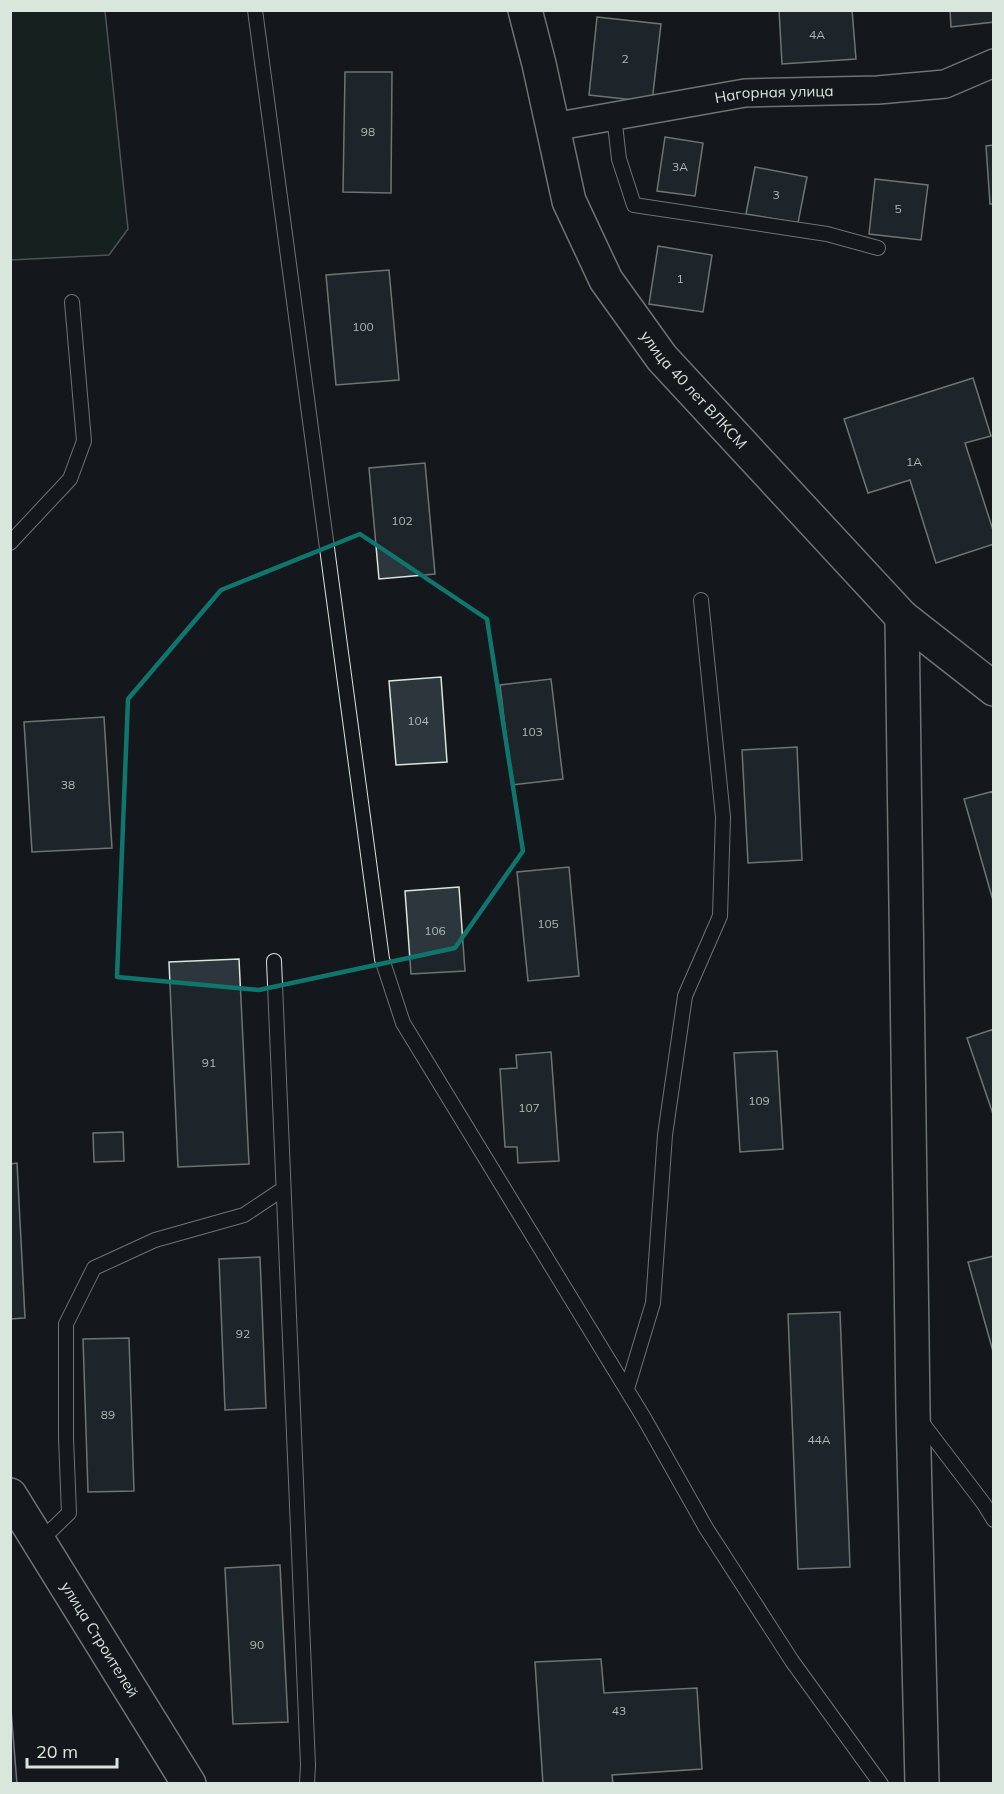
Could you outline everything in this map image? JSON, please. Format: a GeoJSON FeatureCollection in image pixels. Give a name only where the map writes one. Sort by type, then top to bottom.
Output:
{"type":"FeatureCollection","features":[{"type":"Feature","properties":{"kind":"street","name":"улица 40 лет ВЛКСМ"},"geometry":{"type":"LineString","coordinates":[[525,10],[569,201],[606,280],[662,358],[902,617],[993,688]]}},
{"type":"Feature","properties":{"kind":"street","name":"Нагорная улица"},"geometry":{"type":"LineString","coordinates":[[553,127],[745,93],[878,90],[945,84],[993,63]]}},
{"type":"Feature","properties":{"kind":"street"},"geometry":{"type":"LineString","coordinates":[[902,617],[912,1410],[922,1784]]}},
{"type":"Feature","properties":{"kind":"street","name":"улица Строителей"},"geometry":{"type":"LineString","coordinates":[[10,1495],[187,1782]]}},
{"type":"Feature","properties":{"kind":"lane"},"geometry":{"type":"LineString","coordinates":[[255,10],[382,959],[404,1023],[627,1389],[706,1528],[786,1652],[881,1784]]}},
{"type":"Feature","properties":{"kind":"lane"},"geometry":{"type":"LineString","coordinates":[[614,117],[619,159],[634,206],[827,234],[879,248]]}},
{"type":"Feature","properties":{"kind":"lane"},"geometry":{"type":"LineString","coordinates":[[10,543],[70,479],[84,441],[72,302]]}},
{"type":"Feature","properties":{"kind":"lane"},"geometry":{"type":"LineString","coordinates":[[627,1389],[653,1304],[666,1135],[685,996],[720,916],[723,817],[701,600]]}},
{"type":"Feature","properties":{"kind":"lane"},"geometry":{"type":"LineString","coordinates":[[274,961],[307,1784]]}},
{"type":"Feature","properties":{"kind":"lane"},"geometry":{"type":"LineString","coordinates":[[39,1542],[69,1513],[66,1438],[66,1324],[94,1268],[155,1240],[244,1215],[283,1189]]}},
{"type":"Feature","properties":{"kind":"lane"},"geometry":{"type":"LineString","coordinates":[[912,1410],[984,1504],[993,1520]]}},
{"type":"Feature","properties":{"kind":"highlighted area"},"geometry":{"type":"Polygon","coordinates":[[[360,534],[487,619],[523,851],[455,948],[259,990],[117,977],[128,699],[221,590],[360,534]]]}},
{"type":"Feature","properties":{"kind":"green space"},"geometry":{"type":"Polygon","coordinates":[[[10,11],[105,11],[128,229],[109,255],[11,260],[10,11]]]}},
{"type":"Feature","properties":{"kind":"building"},"geometry":{"type":"Polygon","coordinates":[[[779,10],[852,10],[856,59],[782,64],[779,10]]]}},
{"type":"Feature","properties":{"kind":"building"},"geometry":{"type":"Polygon","coordinates":[[[950,10],[994,10],[994,22],[951,27],[950,10]]]}},
{"type":"Feature","properties":{"kind":"building"},"geometry":{"type":"Polygon","coordinates":[[[597,17],[661,24],[652,102],[589,95],[597,17]]]}},
{"type":"Feature","properties":{"kind":"building"},"geometry":{"type":"Polygon","coordinates":[[[345,72],[392,72],[391,193],[343,192],[345,72]]]}},
{"type":"Feature","properties":{"kind":"building"},"geometry":{"type":"Polygon","coordinates":[[[665,137],[703,143],[695,196],[657,191],[665,137]]]}},
{"type":"Feature","properties":{"kind":"building"},"geometry":{"type":"Polygon","coordinates":[[[994,145],[994,204],[990,204],[986,146],[994,145]]]}},
{"type":"Feature","properties":{"kind":"building"},"geometry":{"type":"Polygon","coordinates":[[[755,167],[807,177],[798,223],[746,214],[755,167]]]}},
{"type":"Feature","properties":{"kind":"building"},"geometry":{"type":"Polygon","coordinates":[[[875,179],[928,185],[921,240],[869,234],[875,179]]]}},
{"type":"Feature","properties":{"kind":"building"},"geometry":{"type":"Polygon","coordinates":[[[658,246],[712,255],[703,312],[649,304],[658,246]]]}},
{"type":"Feature","properties":{"kind":"building"},"geometry":{"type":"Polygon","coordinates":[[[389,270],[399,380],[336,385],[326,275],[389,270]]]}},
{"type":"Feature","properties":{"kind":"building"},"geometry":{"type":"Polygon","coordinates":[[[973,378],[991,436],[965,443],[994,533],[994,544],[936,563],[910,480],[868,493],[844,419],[973,378]]]}},
{"type":"Feature","properties":{"kind":"building"},"geometry":{"type":"Polygon","coordinates":[[[425,463],[435,574],[379,579],[369,468],[425,463]]]}},
{"type":"Feature","properties":{"kind":"building"},"geometry":{"type":"Polygon","coordinates":[[[441,677],[447,762],[396,765],[389,681],[441,677]]]}},
{"type":"Feature","properties":{"kind":"building"},"geometry":{"type":"Polygon","coordinates":[[[551,679],[563,779],[512,785],[500,685],[551,679]]]}},
{"type":"Feature","properties":{"kind":"building"},"geometry":{"type":"Polygon","coordinates":[[[104,717],[112,848],[32,852],[24,722],[104,717]]]}},
{"type":"Feature","properties":{"kind":"building"},"geometry":{"type":"Polygon","coordinates":[[[797,747],[802,860],[748,863],[742,750],[797,747]]]}},
{"type":"Feature","properties":{"kind":"building"},"geometry":{"type":"Polygon","coordinates":[[[994,791],[994,904],[964,799],[994,791]]]}},
{"type":"Feature","properties":{"kind":"building"},"geometry":{"type":"Polygon","coordinates":[[[569,867],[579,976],[528,981],[517,872],[569,867]]]}},
{"type":"Feature","properties":{"kind":"building"},"geometry":{"type":"Polygon","coordinates":[[[459,887],[465,971],[411,974],[405,891],[459,887]]]}},
{"type":"Feature","properties":{"kind":"building"},"geometry":{"type":"Polygon","coordinates":[[[239,959],[249,1164],[178,1167],[169,962],[239,959]]]}},
{"type":"Feature","properties":{"kind":"building"},"geometry":{"type":"Polygon","coordinates":[[[994,1029],[994,1117],[967,1038],[994,1029]]]}},
{"type":"Feature","properties":{"kind":"building"},"geometry":{"type":"Polygon","coordinates":[[[777,1051],[783,1149],[740,1152],[734,1053],[777,1051]]]}},
{"type":"Feature","properties":{"kind":"building"},"geometry":{"type":"Polygon","coordinates":[[[551,1052],[559,1161],[518,1163],[517,1147],[505,1147],[500,1069],[517,1068],[516,1055],[551,1052]]]}},
{"type":"Feature","properties":{"kind":"building"},"geometry":{"type":"Polygon","coordinates":[[[123,1132],[124,1161],[94,1162],[93,1133],[123,1132]]]}},
{"type":"Feature","properties":{"kind":"building"},"geometry":{"type":"Polygon","coordinates":[[[17,1163],[25,1318],[10,1319],[10,1164],[17,1163]]]}},
{"type":"Feature","properties":{"kind":"building"},"geometry":{"type":"Polygon","coordinates":[[[994,1256],[994,1355],[968,1262],[994,1256]]]}},
{"type":"Feature","properties":{"kind":"building"},"geometry":{"type":"Polygon","coordinates":[[[260,1257],[266,1408],[225,1410],[219,1259],[260,1257]]]}},
{"type":"Feature","properties":{"kind":"building"},"geometry":{"type":"Polygon","coordinates":[[[840,1312],[850,1567],[798,1569],[788,1314],[840,1312]]]}},
{"type":"Feature","properties":{"kind":"building"},"geometry":{"type":"Polygon","coordinates":[[[129,1338],[134,1491],[88,1492],[83,1339],[129,1338]]]}},
{"type":"Feature","properties":{"kind":"building"},"geometry":{"type":"Polygon","coordinates":[[[280,1565],[288,1722],[233,1724],[225,1568],[280,1565]]]}},
{"type":"Feature","properties":{"kind":"building"},"geometry":{"type":"Polygon","coordinates":[[[601,1659],[604,1693],[697,1688],[702,1769],[612,1775],[613,1784],[543,1784],[535,1662],[601,1659]]]}},
{"type":"Feature","properties":{"kind":"building"},"geometry":{"type":"Polygon","coordinates":[[[10,1697],[17,1784],[10,1784],[10,1697]]]}}]}
